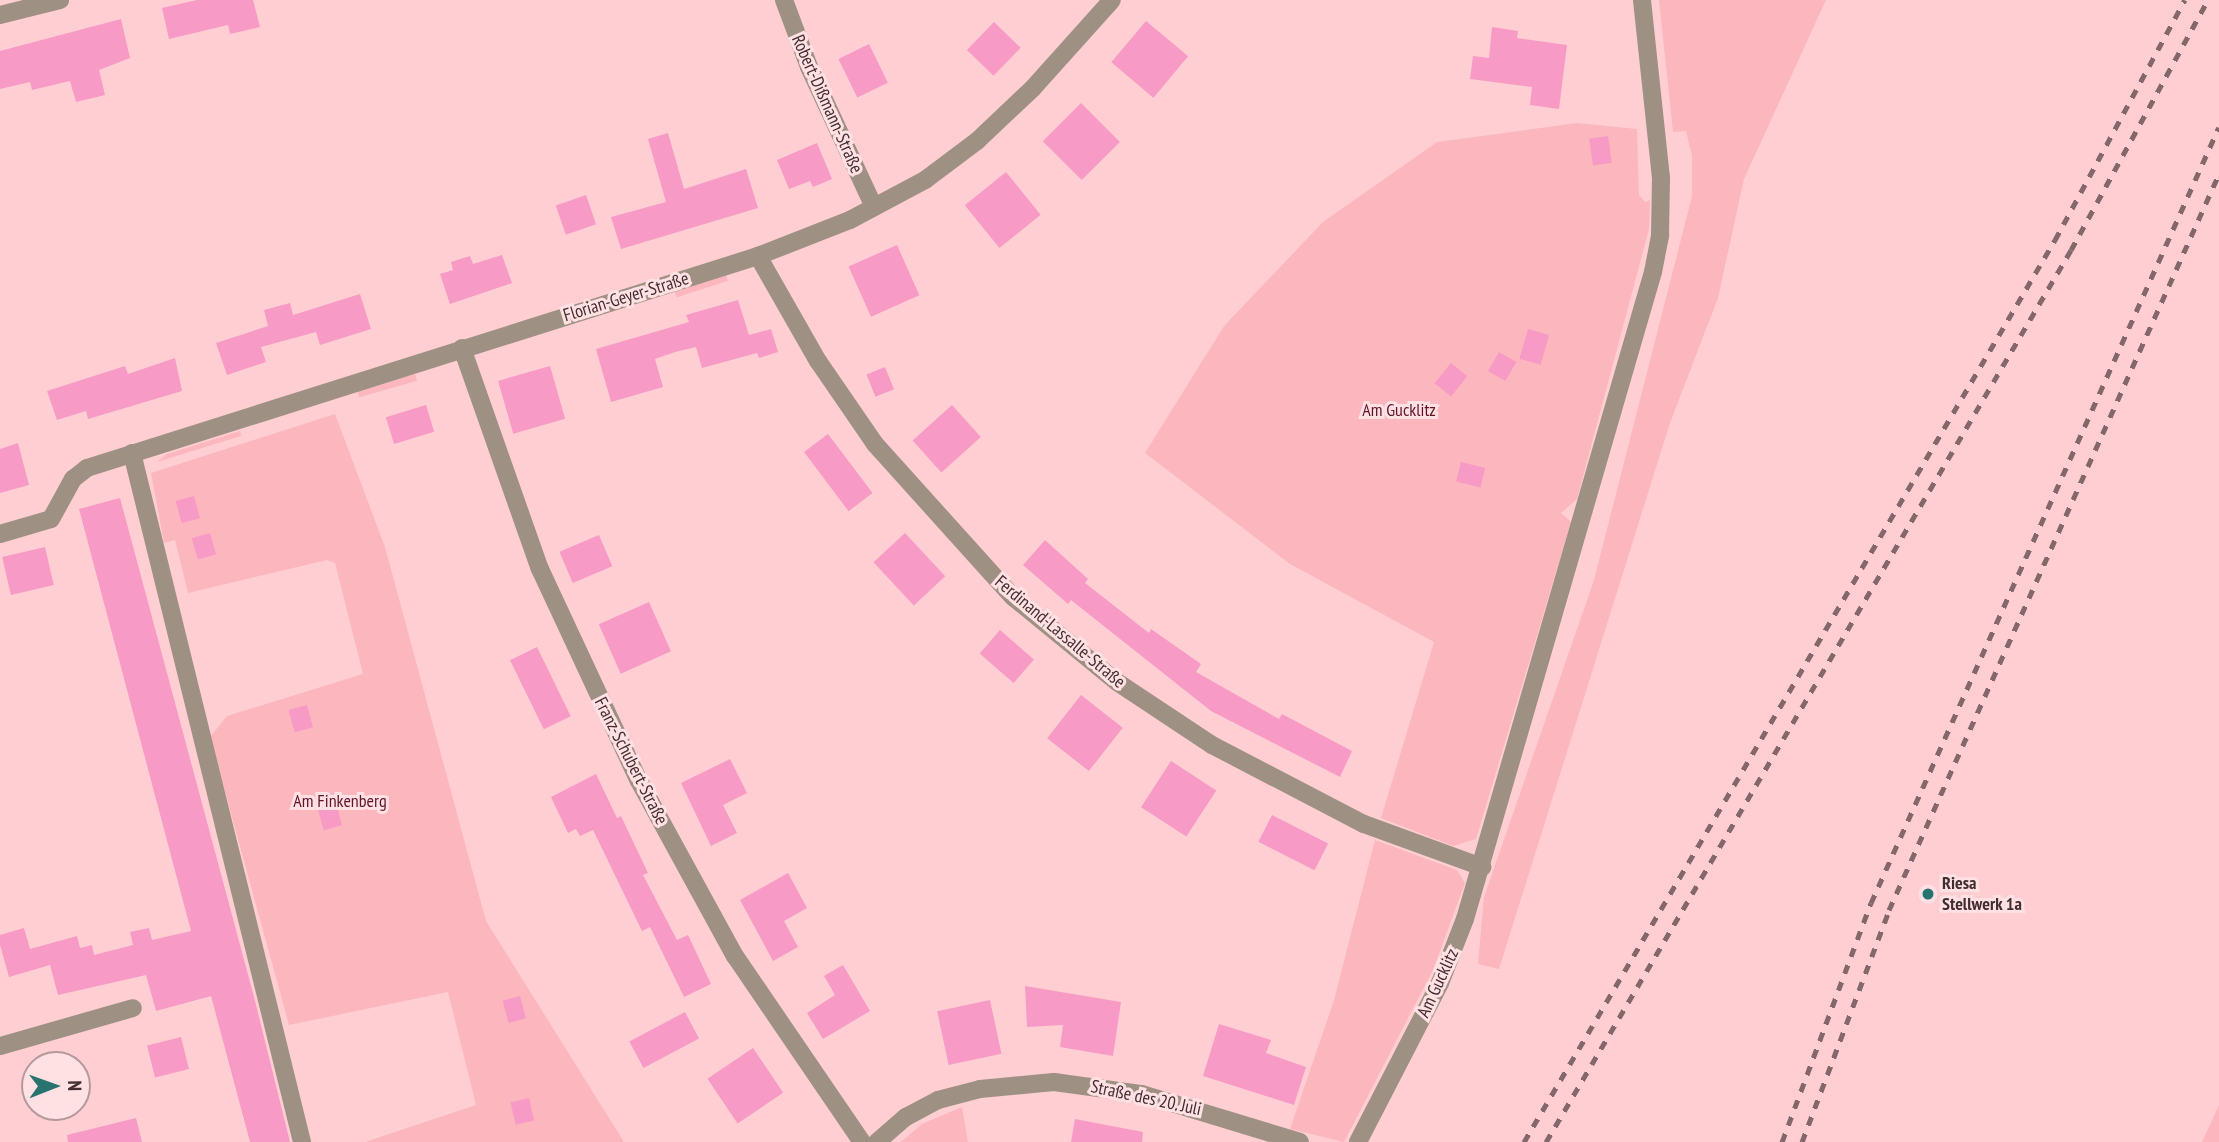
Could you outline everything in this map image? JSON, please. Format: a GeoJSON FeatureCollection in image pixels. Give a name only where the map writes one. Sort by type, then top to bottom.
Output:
{"type":"FeatureCollection","features":[{"type":"Feature","properties":{"kind":"street"},"geometry":{"type":"LineString","coordinates":[[8,9],[60,0]]}},
{"type":"Feature","properties":{"kind":"street","name":"Robert-Dißmann-Straße"},"geometry":{"type":"LineString","coordinates":[[784,0],[809,68],[874,207]]}},
{"type":"Feature","properties":{"kind":"street","name":"Florian-Geyer-Straße"},"geometry":{"type":"LineString","coordinates":[[0,534],[42,523],[55,513],[73,479],[87,468],[758,256],[874,207],[925,180],[978,141],[1033,88],[1112,0]]}},
{"type":"Feature","properties":{"kind":"street","name":"Am Gucklitz"},"geometry":{"type":"LineString","coordinates":[[1358,1142],[1452,956],[1482,867],[1658,250],[1661,178],[1642,0]]}},
{"type":"Feature","properties":{"kind":"street","name":"Ferdinand-Lassalle-Straße"},"geometry":{"type":"LineString","coordinates":[[758,256],[818,361],[875,444],[1013,597],[1117,682],[1233,757],[1364,824],[1482,867]]}},
{"type":"Feature","properties":{"kind":"street","name":"Franz-Schubert-Straße"},"geometry":{"type":"LineString","coordinates":[[462,348],[540,569],[639,780],[748,978],[862,1142]]}},
{"type":"Feature","properties":{"kind":"street"},"geometry":{"type":"LineString","coordinates":[[132,453],[302,1142]]}},
{"type":"Feature","properties":{"kind":"street"},"geometry":{"type":"LineString","coordinates":[[0,1046],[133,1008]]}},
{"type":"Feature","properties":{"kind":"street","name":"Straße des 20. Juli"},"geometry":{"type":"LineString","coordinates":[[877,1142],[906,1117],[938,1100],[980,1088],[1054,1082],[1142,1094],[1300,1142]]}},
{"type":"Feature","properties":{"kind":"green space"},"geometry":{"type":"Polygon","coordinates":[[[1659,0],[1826,0],[1744,179],[1718,298],[1670,423],[1499,969],[1478,964],[1484,897],[1594,580],[1692,196],[1692,156],[1686,131],[1673,132],[1659,0]]]}},
{"type":"Feature","properties":{"kind":"green space","name":"Am Gucklitz"},"geometry":{"type":"Polygon","coordinates":[[[1577,123],[1637,129],[1639,195],[1645,202],[1650,200],[1649,229],[1577,499],[1561,513],[1571,522],[1476,839],[1453,846],[1381,818],[1434,642],[1290,564],[1145,453],[1224,326],[1323,222],[1437,142],[1577,123]]]}},
{"type":"Feature","properties":{"kind":"green space"},"geometry":{"type":"Polygon","coordinates":[[[726,275],[728,281],[676,297],[675,292],[726,275]]]}},
{"type":"Feature","properties":{"kind":"green space"},"geometry":{"type":"Polygon","coordinates":[[[415,374],[417,381],[359,397],[357,391],[415,374]]]}},
{"type":"Feature","properties":{"kind":"green space","name":"Am Finkenberg"},"geometry":{"type":"Polygon","coordinates":[[[335,414],[385,547],[486,921],[624,1142],[365,1142],[476,1105],[448,992],[289,1025],[210,737],[227,716],[363,674],[335,563],[327,560],[188,593],[175,540],[164,543],[151,473],[335,414]]]}},
{"type":"Feature","properties":{"kind":"green space"},"geometry":{"type":"Polygon","coordinates":[[[240,431],[241,436],[157,462],[167,454],[240,431]]]}},
{"type":"Feature","properties":{"kind":"green space"},"geometry":{"type":"Polygon","coordinates":[[[1375,840],[1457,870],[1465,883],[1433,970],[1344,1142],[1290,1129],[1334,1000],[1375,840]]]}},
{"type":"Feature","properties":{"kind":"green space"},"geometry":{"type":"Polygon","coordinates":[[[2219,1105],[2219,1142],[2202,1142],[2219,1105]]]}},
{"type":"Feature","properties":{"kind":"green space"},"geometry":{"type":"Polygon","coordinates":[[[962,1107],[968,1142],[901,1142],[922,1124],[962,1107]]]}},
{"type":"Feature","properties":{"kind":"building"},"geometry":{"type":"Polygon","coordinates":[[[197,0],[253,0],[260,27],[230,34],[228,25],[169,39],[162,8],[197,0]]]}},
{"type":"Feature","properties":{"kind":"building"},"geometry":{"type":"Polygon","coordinates":[[[121,19],[130,58],[99,70],[105,95],[76,102],[70,81],[32,90],[30,82],[0,89],[0,51],[121,19]]]}},
{"type":"Feature","properties":{"kind":"building"},"geometry":{"type":"Polygon","coordinates":[[[1146,21],[1188,56],[1153,98],[1111,62],[1146,21]]]}},
{"type":"Feature","properties":{"kind":"building"},"geometry":{"type":"Polygon","coordinates":[[[994,22],[1021,48],[994,76],[967,50],[994,22]]]}},
{"type":"Feature","properties":{"kind":"building"},"geometry":{"type":"Polygon","coordinates":[[[1492,27],[1518,31],[1517,38],[1567,45],[1559,109],[1530,105],[1532,87],[1470,79],[1473,56],[1489,58],[1492,27]]]}},
{"type":"Feature","properties":{"kind":"building"},"geometry":{"type":"Polygon","coordinates":[[[869,44],[888,83],[857,98],[838,59],[869,44]]]}},
{"type":"Feature","properties":{"kind":"building"},"geometry":{"type":"Polygon","coordinates":[[[1081,103],[1120,142],[1082,180],[1043,141],[1081,103]]]}},
{"type":"Feature","properties":{"kind":"building"},"geometry":{"type":"Polygon","coordinates":[[[668,133],[684,189],[746,169],[758,208],[621,249],[611,217],[666,202],[648,139],[668,133]]]}},
{"type":"Feature","properties":{"kind":"building"},"geometry":{"type":"Polygon","coordinates":[[[1608,136],[1612,163],[1593,165],[1589,139],[1608,136]]]}},
{"type":"Feature","properties":{"kind":"building"},"geometry":{"type":"Polygon","coordinates":[[[817,143],[832,179],[813,187],[810,181],[789,189],[777,160],[817,143]]]}},
{"type":"Feature","properties":{"kind":"building"},"geometry":{"type":"Polygon","coordinates":[[[1006,172],[1041,215],[999,248],[965,205],[1006,172]]]}},
{"type":"Feature","properties":{"kind":"building"},"geometry":{"type":"Polygon","coordinates":[[[586,195],[596,224],[566,235],[556,205],[586,195]]]}},
{"type":"Feature","properties":{"kind":"building"},"geometry":{"type":"Polygon","coordinates":[[[897,245],[919,295],[871,317],[849,267],[897,245]]]}},
{"type":"Feature","properties":{"kind":"building"},"geometry":{"type":"Polygon","coordinates":[[[502,255],[512,283],[450,304],[440,274],[453,270],[451,262],[470,256],[473,264],[502,255]]]}},
{"type":"Feature","properties":{"kind":"building"},"geometry":{"type":"Polygon","coordinates":[[[360,294],[371,329],[320,345],[316,332],[261,347],[266,362],[227,375],[216,343],[268,326],[264,310],[290,303],[293,315],[360,294]]]}},
{"type":"Feature","properties":{"kind":"building"},"geometry":{"type":"Polygon","coordinates":[[[738,300],[749,335],[771,329],[778,352],[759,358],[757,353],[702,368],[696,347],[675,352],[655,359],[663,387],[611,402],[596,349],[689,322],[686,315],[738,300]]]}},
{"type":"Feature","properties":{"kind":"building"},"geometry":{"type":"Polygon","coordinates":[[[1528,329],[1549,335],[1541,365],[1519,359],[1528,329]]]}},
{"type":"Feature","properties":{"kind":"building"},"geometry":{"type":"Polygon","coordinates":[[[1499,352],[1516,362],[1505,381],[1488,371],[1499,352]]]}},
{"type":"Feature","properties":{"kind":"building"},"geometry":{"type":"Polygon","coordinates":[[[175,358],[182,391],[88,419],[86,411],[57,420],[47,391],[125,366],[128,374],[175,358]]]}},
{"type":"Feature","properties":{"kind":"building"},"geometry":{"type":"Polygon","coordinates":[[[1451,363],[1467,376],[1451,396],[1435,383],[1451,363]]]}},
{"type":"Feature","properties":{"kind":"building"},"geometry":{"type":"Polygon","coordinates":[[[550,366],[565,419],[513,434],[498,381],[550,366]]]}},
{"type":"Feature","properties":{"kind":"building"},"geometry":{"type":"Polygon","coordinates":[[[885,367],[894,389],[875,397],[866,374],[885,367]]]}},
{"type":"Feature","properties":{"kind":"building"},"geometry":{"type":"Polygon","coordinates":[[[426,405],[434,432],[394,444],[386,417],[426,405]]]}},
{"type":"Feature","properties":{"kind":"building"},"geometry":{"type":"Polygon","coordinates":[[[952,405],[981,437],[941,472],[913,440],[952,405]]]}},
{"type":"Feature","properties":{"kind":"building"},"geometry":{"type":"Polygon","coordinates":[[[828,434],[873,493],[849,511],[804,452],[828,434]]]}},
{"type":"Feature","properties":{"kind":"building"},"geometry":{"type":"Polygon","coordinates":[[[18,443],[29,485],[0,493],[0,449],[18,443]]]}},
{"type":"Feature","properties":{"kind":"building"},"geometry":{"type":"Polygon","coordinates":[[[1461,462],[1485,468],[1480,487],[1456,481],[1461,462]]]}},
{"type":"Feature","properties":{"kind":"building"},"geometry":{"type":"Polygon","coordinates":[[[194,496],[200,518],[182,523],[176,501],[194,496]]]}},
{"type":"Feature","properties":{"kind":"building"},"geometry":{"type":"Polygon","coordinates":[[[120,498],[254,997],[290,1142],[250,1142],[211,996],[156,1011],[146,975],[58,995],[50,965],[9,977],[0,945],[0,935],[24,928],[30,949],[77,936],[80,948],[92,945],[94,955],[133,945],[130,932],[149,928],[152,940],[191,931],[79,509],[120,498]]]}},
{"type":"Feature","properties":{"kind":"building"},"geometry":{"type":"Polygon","coordinates":[[[210,533],[216,554],[198,559],[192,538],[210,533]]]}},
{"type":"Feature","properties":{"kind":"building"},"geometry":{"type":"Polygon","coordinates":[[[905,533],[945,576],[914,605],[874,562],[905,533]]]}},
{"type":"Feature","properties":{"kind":"building"},"geometry":{"type":"Polygon","coordinates":[[[599,535],[612,566],[573,583],[559,552],[599,535]]]}},
{"type":"Feature","properties":{"kind":"building"},"geometry":{"type":"Polygon","coordinates":[[[1045,540],[1088,579],[1085,583],[1149,633],[1151,629],[1201,664],[1196,672],[1279,719],[1282,714],[1352,751],[1340,777],[1211,711],[1071,600],[1068,604],[1023,565],[1045,540]]]}},
{"type":"Feature","properties":{"kind":"building"},"geometry":{"type":"Polygon","coordinates":[[[45,547],[54,585],[11,595],[2,557],[45,547]]]}},
{"type":"Feature","properties":{"kind":"building"},"geometry":{"type":"Polygon","coordinates":[[[649,602],[671,651],[621,674],[599,624],[649,602]]]}},
{"type":"Feature","properties":{"kind":"building"},"geometry":{"type":"Polygon","coordinates":[[[1000,630],[1034,660],[1014,683],[980,653],[1000,630]]]}},
{"type":"Feature","properties":{"kind":"building"},"geometry":{"type":"Polygon","coordinates":[[[537,647],[571,716],[544,729],[510,660],[537,647]]]}},
{"type":"Feature","properties":{"kind":"building"},"geometry":{"type":"Polygon","coordinates":[[[1081,695],[1123,728],[1089,771],[1047,738],[1081,695]]]}},
{"type":"Feature","properties":{"kind":"building"},"geometry":{"type":"Polygon","coordinates":[[[307,705],[313,727],[295,732],[289,710],[307,705]]]}},
{"type":"Feature","properties":{"kind":"building"},"geometry":{"type":"Polygon","coordinates":[[[730,759],[747,793],[723,805],[737,833],[711,846],[681,783],[730,759]]]}},
{"type":"Feature","properties":{"kind":"building"},"geometry":{"type":"Polygon","coordinates":[[[1171,761],[1216,790],[1186,837],[1141,807],[1171,761]]]}},
{"type":"Feature","properties":{"kind":"building"},"geometry":{"type":"Polygon","coordinates":[[[596,774],[617,818],[621,816],[648,873],[643,875],[677,940],[688,935],[711,984],[684,997],[650,927],[642,931],[593,830],[580,836],[576,829],[568,833],[551,797],[596,774]]]}},
{"type":"Feature","properties":{"kind":"building"},"geometry":{"type":"Polygon","coordinates":[[[336,803],[342,825],[324,830],[318,808],[336,803]]]}},
{"type":"Feature","properties":{"kind":"building"},"geometry":{"type":"Polygon","coordinates":[[[1272,815],[1328,844],[1315,870],[1258,842],[1272,815]]]}},
{"type":"Feature","properties":{"kind":"building"},"geometry":{"type":"Polygon","coordinates":[[[788,873],[807,908],[784,921],[798,947],[773,961],[740,900],[788,873]]]}},
{"type":"Feature","properties":{"kind":"building"},"geometry":{"type":"Polygon","coordinates":[[[843,965],[870,1011],[823,1039],[807,1013],[835,995],[824,976],[843,965]]]}},
{"type":"Feature","properties":{"kind":"building"},"geometry":{"type":"Polygon","coordinates":[[[1025,986],[1121,1002],[1113,1056],[1060,1047],[1063,1025],[1027,1027],[1025,986]]]}},
{"type":"Feature","properties":{"kind":"building"},"geometry":{"type":"Polygon","coordinates":[[[520,996],[526,1018],[509,1023],[503,1001],[520,996]]]}},
{"type":"Feature","properties":{"kind":"building"},"geometry":{"type":"Polygon","coordinates":[[[990,1000],[1001,1054],[949,1065],[937,1011],[990,1000]]]}},
{"type":"Feature","properties":{"kind":"building"},"geometry":{"type":"Polygon","coordinates":[[[685,1012],[699,1038],[643,1068],[629,1042],[685,1012]]]}},
{"type":"Feature","properties":{"kind":"building"},"geometry":{"type":"Polygon","coordinates":[[[1219,1024],[1271,1040],[1266,1053],[1306,1067],[1294,1105],[1203,1076],[1219,1024]]]}},
{"type":"Feature","properties":{"kind":"building"},"geometry":{"type":"Polygon","coordinates":[[[181,1037],[189,1069],[155,1077],[147,1045],[181,1037]]]}},
{"type":"Feature","properties":{"kind":"building"},"geometry":{"type":"Polygon","coordinates":[[[753,1048],[783,1093],[738,1124],[707,1079],[753,1048]]]}},
{"type":"Feature","properties":{"kind":"building"},"geometry":{"type":"Polygon","coordinates":[[[529,1098],[534,1120],[516,1125],[510,1102],[529,1098]]]}},
{"type":"Feature","properties":{"kind":"building"},"geometry":{"type":"Polygon","coordinates":[[[136,1118],[142,1142],[68,1142],[67,1135],[136,1118]]]}},
{"type":"Feature","properties":{"kind":"building"},"geometry":{"type":"Polygon","coordinates":[[[1075,1119],[1143,1132],[1142,1142],[1071,1142],[1075,1119]]]}},
{"type":"Feature","properties":{"kind":"railway"},"geometry":{"type":"LineString","coordinates":[[1524,1142],[2055,240],[2185,0]]}},
{"type":"Feature","properties":{"kind":"railway"},"geometry":{"type":"LineString","coordinates":[[1546,1142],[2071,250],[2208,0]]}},
{"type":"Feature","properties":{"kind":"railway"},"geometry":{"type":"LineString","coordinates":[[1782,1142],[1871,903],[2219,127]]}},
{"type":"Feature","properties":{"kind":"railway"},"geometry":{"type":"LineString","coordinates":[[1802,1142],[1889,910],[2219,174]]}},
{"type":"Feature","properties":{"kind":"place","name":"Riesa Stellwerk 1a"},"geometry":{"type":"Point","coordinates":[1928,894]}}]}
